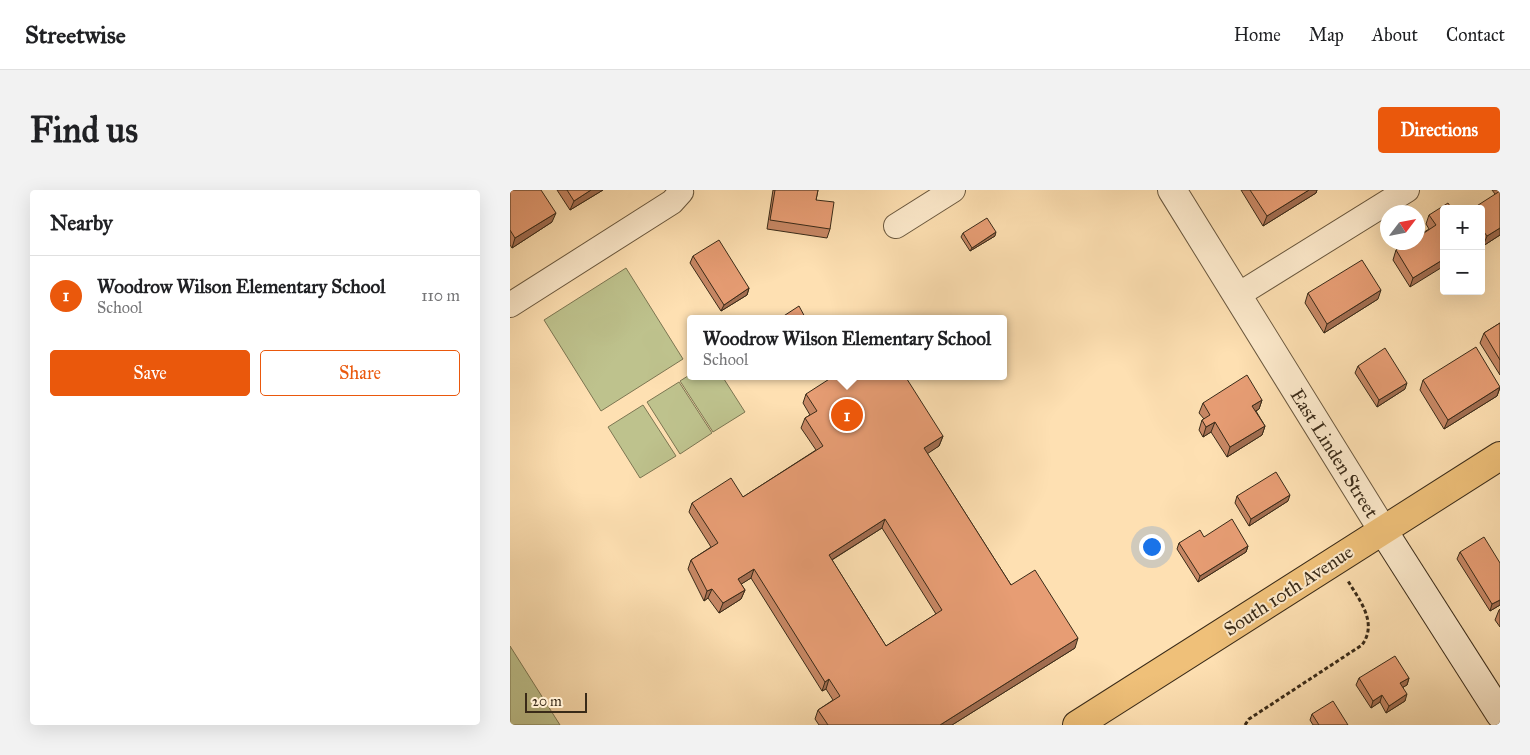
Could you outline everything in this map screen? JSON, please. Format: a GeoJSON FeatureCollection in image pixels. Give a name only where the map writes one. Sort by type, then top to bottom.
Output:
{"type":"FeatureCollection","features":[{"type":"Feature","properties":{"kind":"main road","name":"South 10th Avenue"},"geometry":{"type":"LineString","coordinates":[[1077,725],[1382,529],[1500,456]]}},
{"type":"Feature","properties":{"kind":"street"},"geometry":{"type":"LineString","coordinates":[[896,226],[953,190]]}},
{"type":"Feature","properties":{"kind":"street","name":"East Linden Street"},"geometry":{"type":"LineString","coordinates":[[1172,190],[1382,529],[1500,714]]}},
{"type":"Feature","properties":{"kind":"street"},"geometry":{"type":"LineString","coordinates":[[1238,295],[1407,190]]}},
{"type":"Feature","properties":{"kind":"street"},"geometry":{"type":"LineString","coordinates":[[510,305],[672,202],[681,191]]}},
{"type":"Feature","properties":{"kind":"path"},"geometry":{"type":"LineString","coordinates":[[1245,725],[1249,719],[1362,646],[1368,637],[1366,611],[1335,560]]}},
{"type":"Feature","properties":{"kind":"green space"},"geometry":{"type":"Polygon","coordinates":[[[626,268],[683,359],[601,411],[544,320],[626,268]]]}},
{"type":"Feature","properties":{"kind":"green space"},"geometry":{"type":"Polygon","coordinates":[[[687,377],[687,380],[725,380],[745,412],[713,432],[680,381],[687,377]]]}},
{"type":"Feature","properties":{"kind":"green space"},"geometry":{"type":"Polygon","coordinates":[[[679,382],[712,433],[680,454],[647,402],[679,382]]]}},
{"type":"Feature","properties":{"kind":"green space"},"geometry":{"type":"Polygon","coordinates":[[[643,405],[676,456],[640,478],[608,427],[643,405]]]}},
{"type":"Feature","properties":{"kind":"green space"},"geometry":{"type":"Polygon","coordinates":[[[510,646],[560,725],[510,725],[510,646]]]}},
{"type":"Feature","properties":{"kind":"building"},"geometry":{"type":"Polygon","coordinates":[[[510,190],[541,190],[556,213],[515,238],[510,230],[510,190]]]}},
{"type":"Feature","properties":{"kind":"building"},"geometry":{"type":"Polygon","coordinates":[[[567,190],[591,190],[574,201],[567,190]]]}},
{"type":"Feature","properties":{"kind":"building"},"geometry":{"type":"Polygon","coordinates":[[[775,190],[818,190],[816,200],[834,202],[830,229],[770,220],[775,190]]]}},
{"type":"Feature","properties":{"kind":"building"},"geometry":{"type":"Polygon","coordinates":[[[1250,190],[1309,190],[1267,216],[1250,190]]]}},
{"type":"Feature","properties":{"kind":"building"},"geometry":{"type":"Polygon","coordinates":[[[1500,191],[1500,228],[1487,236],[1485,233],[1485,205],[1478,205],[1500,191]]]}},
{"type":"Feature","properties":{"kind":"building"},"geometry":{"type":"Polygon","coordinates":[[[1440,208],[1440,261],[1413,278],[1396,250],[1425,250],[1425,232],[1436,225],[1429,215],[1440,208]]]}},
{"type":"Feature","properties":{"kind":"building"},"geometry":{"type":"Polygon","coordinates":[[[987,218],[996,232],[972,248],[963,233],[987,218]]]}},
{"type":"Feature","properties":{"kind":"building"},"geometry":{"type":"Polygon","coordinates":[[[719,240],[749,288],[724,305],[693,256],[719,240]]]}},
{"type":"Feature","properties":{"kind":"building"},"geometry":{"type":"Polygon","coordinates":[[[1362,260],[1381,290],[1327,324],[1308,293],[1362,260]]]}},
{"type":"Feature","properties":{"kind":"building"},"geometry":{"type":"Polygon","coordinates":[[[799,306],[804,315],[785,315],[799,306]]]}},
{"type":"Feature","properties":{"kind":"building"},"geometry":{"type":"Polygon","coordinates":[[[1500,323],[1500,360],[1484,333],[1500,323]]]}},
{"type":"Feature","properties":{"kind":"building"},"geometry":{"type":"Polygon","coordinates":[[[1476,347],[1500,387],[1448,420],[1423,380],[1476,347]]]}},
{"type":"Feature","properties":{"kind":"building"},"geometry":{"type":"Polygon","coordinates":[[[1385,348],[1407,383],[1379,400],[1358,366],[1385,348]]]}},
{"type":"Feature","properties":{"kind":"building"},"geometry":{"type":"Polygon","coordinates":[[[1247,375],[1262,400],[1252,406],[1265,426],[1230,447],[1215,422],[1206,427],[1202,420],[1210,415],[1203,403],[1247,375]]]}},
{"type":"Feature","properties":{"kind":"building"},"geometry":{"type":"Polygon","coordinates":[[[828,380],[908,380],[943,436],[924,448],[1011,585],[1035,570],[1078,638],[940,725],[828,725],[818,710],[840,696],[829,679],[825,682],[754,569],[738,579],[745,590],[723,603],[712,589],[707,591],[691,560],[718,543],[692,503],[731,478],[743,497],[823,446],[805,418],[817,411],[806,394],[828,380]],[[885,519],[829,555],[886,646],[942,610],[885,519]]]}},
{"type":"Feature","properties":{"kind":"building"},"geometry":{"type":"Polygon","coordinates":[[[1276,472],[1290,495],[1251,519],[1237,496],[1276,472]]]}},
{"type":"Feature","properties":{"kind":"building"},"geometry":{"type":"Polygon","coordinates":[[[1232,519],[1248,546],[1200,576],[1179,543],[1200,530],[1204,537],[1232,519]]]}},
{"type":"Feature","properties":{"kind":"building"},"geometry":{"type":"Polygon","coordinates":[[[1484,537],[1500,563],[1500,600],[1492,604],[1460,552],[1484,537]]]}},
{"type":"Feature","properties":{"kind":"building"},"geometry":{"type":"Polygon","coordinates":[[[1395,656],[1409,678],[1400,683],[1407,694],[1389,706],[1382,695],[1373,701],[1359,678],[1395,656]]]}},
{"type":"Feature","properties":{"kind":"building"},"geometry":{"type":"Polygon","coordinates":[[[1333,701],[1348,725],[1319,725],[1312,714],[1333,701]]]}},
{"type":"Feature","properties":{"kind":"place","name":"Woodrow Wilson Elementary School"},"geometry":{"type":"Point","coordinates":[847,415]}}]}
